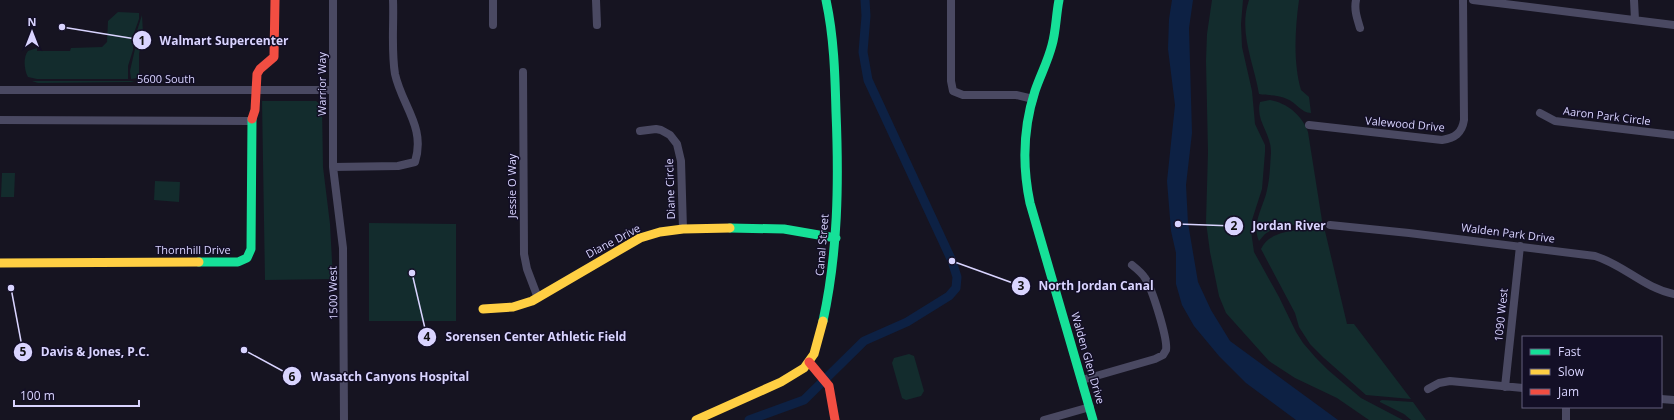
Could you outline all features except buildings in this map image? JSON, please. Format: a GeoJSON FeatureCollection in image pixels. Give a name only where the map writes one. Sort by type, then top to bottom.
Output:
{"type":"FeatureCollection","features":[{"type":"Feature","properties":{"kind":"street","name":"Thornhill Drive"},"geometry":{"type":"LineString","coordinates":[[0,263],[238,262],[245,260],[250,255],[251,249],[251,121],[255,113],[255,90],[258,72],[274,57],[275,0]]}},
{"type":"Feature","properties":{"kind":"street","name":"Warrior Way"},"geometry":{"type":"LineString","coordinates":[[333,0],[333,167]]}},
{"type":"Feature","properties":{"kind":"street"},"geometry":{"type":"LineString","coordinates":[[333,167],[398,166],[415,162],[418,147],[417,131],[399,87],[394,66],[393,0]]}},
{"type":"Feature","properties":{"kind":"street"},"geometry":{"type":"LineString","coordinates":[[493,0],[494,25]]}},
{"type":"Feature","properties":{"kind":"street"},"geometry":{"type":"LineString","coordinates":[[596,0],[597,24]]}},
{"type":"Feature","properties":{"kind":"street","name":"Canal Street"},"geometry":{"type":"LineString","coordinates":[[696,420],[794,375],[809,362],[815,351],[829,295],[836,238],[838,142],[834,61],[830,18],[826,0]]}},
{"type":"Feature","properties":{"kind":"street"},"geometry":{"type":"LineString","coordinates":[[951,0],[951,81],[953,91],[963,95],[1016,95],[1033,99]]}},
{"type":"Feature","properties":{"kind":"street","name":"Walden Glen Drive"},"geometry":{"type":"LineString","coordinates":[[1058,0],[1052,45],[1028,117],[1024,145],[1024,161],[1027,192],[1093,420]]}},
{"type":"Feature","properties":{"kind":"street"},"geometry":{"type":"LineString","coordinates":[[1356,0],[1356,16],[1360,28]]}},
{"type":"Feature","properties":{"kind":"street","name":"Valewood Drive"},"geometry":{"type":"LineString","coordinates":[[1309,125],[1442,140],[1451,139],[1459,133],[1464,120],[1463,0]]}},
{"type":"Feature","properties":{"kind":"street"},"geometry":{"type":"LineString","coordinates":[[1473,0],[1674,25]]}},
{"type":"Feature","properties":{"kind":"street"},"geometry":{"type":"LineString","coordinates":[[1634,0],[1635,20]]}},
{"type":"Feature","properties":{"kind":"street","name":"Jessie O Way"},"geometry":{"type":"LineString","coordinates":[[523,72],[524,254],[527,269],[538,298]]}},
{"type":"Feature","properties":{"kind":"street","name":"5600 South"},"geometry":{"type":"LineString","coordinates":[[0,90],[333,90]]}},
{"type":"Feature","properties":{"kind":"street","name":"Aaron Park Circle"},"geometry":{"type":"LineString","coordinates":[[1540,113],[1555,121],[1674,135]]}},
{"type":"Feature","properties":{"kind":"street"},"geometry":{"type":"LineString","coordinates":[[0,120],[251,121]]}},
{"type":"Feature","properties":{"kind":"street","name":"Diane Circle"},"geometry":{"type":"LineString","coordinates":[[640,131],[656,129],[661,130],[670,135],[677,144],[681,161],[683,229]]}},
{"type":"Feature","properties":{"kind":"street","name":"1500 West"},"geometry":{"type":"LineString","coordinates":[[333,167],[343,254],[344,420]]}},
{"type":"Feature","properties":{"kind":"street","name":"Walden Park Drive"},"geometry":{"type":"LineString","coordinates":[[1330,226],[1387,230],[1595,256],[1612,263],[1653,288],[1674,294]]}},
{"type":"Feature","properties":{"kind":"street","name":"Diane Drive"},"geometry":{"type":"LineString","coordinates":[[483,309],[513,307],[526,304],[631,243],[660,232],[683,229],[774,228],[836,238]]}},
{"type":"Feature","properties":{"kind":"street","name":"1090 West"},"geometry":{"type":"LineString","coordinates":[[1505,387],[1520,246]]}},
{"type":"Feature","properties":{"kind":"street"},"geometry":{"type":"LineString","coordinates":[[1082,380],[1156,359],[1163,355],[1166,350],[1165,337],[1147,280],[1132,265]]}},
{"type":"Feature","properties":{"kind":"street"},"geometry":{"type":"LineString","coordinates":[[809,362],[829,386],[836,420]]}},
{"type":"Feature","properties":{"kind":"street"},"geometry":{"type":"LineString","coordinates":[[1428,389],[1439,383],[1450,382],[1522,388]]}},
{"type":"Feature","properties":{"kind":"street"},"geometry":{"type":"LineString","coordinates":[[1662,399],[1674,400]]}},
{"type":"Feature","properties":{"kind":"street"},"geometry":{"type":"LineString","coordinates":[[1044,420],[1090,407]]}},
{"type":"Feature","properties":{"kind":"street"},"geometry":{"type":"LineString","coordinates":[[1566,408],[1566,420]]}},
{"type":"Feature","properties":{"kind":"green space"},"geometry":{"type":"Polygon","coordinates":[[[1212,0],[1243,0],[1241,24],[1242,47],[1252,91],[1255,124],[1265,145],[1262,189],[1252,220],[1251,231],[1254,252],[1279,297],[1296,332],[1316,358],[1361,398],[1403,420],[1369,420],[1337,398],[1295,378],[1269,361],[1226,313],[1219,296],[1210,252],[1206,222],[1208,152],[1206,61],[1207,34],[1212,0]]]}},
{"type":"Feature","properties":{"kind":"green space"},"geometry":{"type":"Polygon","coordinates":[[[1249,0],[1299,0],[1296,22],[1296,57],[1298,79],[1301,90],[1309,97],[1311,113],[1307,113],[1290,100],[1283,97],[1259,94],[1246,36],[1246,12],[1249,0]]]}},
{"type":"Feature","properties":{"kind":"green space"},"geometry":{"type":"Polygon","coordinates":[[[118,12],[139,13],[139,19],[134,33],[133,50],[128,66],[128,79],[37,79],[28,77],[25,57],[28,51],[37,48],[37,51],[70,51],[71,48],[102,47],[107,42],[108,21],[118,12]]]}},
{"type":"Feature","properties":{"kind":"green space"},"geometry":{"type":"Polygon","coordinates":[[[142,15],[143,34],[139,54],[139,76],[138,78],[131,79],[130,71],[135,49],[136,34],[142,15]]]}},
{"type":"Feature","properties":{"kind":"green space"},"geometry":{"type":"Polygon","coordinates":[[[32,81],[135,81],[38,83],[32,81]]]}},
{"type":"Feature","properties":{"kind":"green space"},"geometry":{"type":"Polygon","coordinates":[[[1270,100],[1288,107],[1298,115],[1308,132],[1323,227],[1293,225],[1279,227],[1265,234],[1259,241],[1256,228],[1268,185],[1271,146],[1259,109],[1260,102],[1270,100]]]}},
{"type":"Feature","properties":{"kind":"green space"},"geometry":{"type":"Polygon","coordinates":[[[262,101],[316,101],[322,106],[323,167],[330,224],[333,279],[265,280],[262,101]]]}},
{"type":"Feature","properties":{"kind":"green space"},"geometry":{"type":"Polygon","coordinates":[[[2,173],[15,173],[14,197],[1,197],[2,173]]]}},
{"type":"Feature","properties":{"kind":"green space"},"geometry":{"type":"Polygon","coordinates":[[[155,181],[180,182],[179,202],[154,200],[155,181]]]}},
{"type":"Feature","properties":{"kind":"green space"},"geometry":{"type":"Polygon","coordinates":[[[369,223],[456,224],[456,321],[369,321],[369,223]]]}},
{"type":"Feature","properties":{"kind":"green space"},"geometry":{"type":"Polygon","coordinates":[[[1301,230],[1325,231],[1347,324],[1354,324],[1411,399],[1366,395],[1310,344],[1299,327],[1295,313],[1261,249],[1268,240],[1278,234],[1301,230]]]}},
{"type":"Feature","properties":{"kind":"green space"},"geometry":{"type":"Polygon","coordinates":[[[909,354],[914,356],[924,391],[921,396],[906,400],[902,398],[892,363],[894,358],[909,354]]]}},
{"type":"Feature","properties":{"kind":"green space"},"geometry":{"type":"Polygon","coordinates":[[[1382,400],[1413,402],[1426,420],[1411,420],[1404,414],[1380,402],[1382,400]]]}},
{"type":"Feature","properties":{"kind":"water"},"geometry":{"type":"Polygon","coordinates":[[[1172,0],[1193,0],[1189,28],[1192,133],[1186,185],[1188,223],[1198,282],[1211,310],[1230,341],[1338,420],[1296,420],[1246,383],[1219,356],[1194,326],[1182,305],[1176,284],[1176,253],[1171,231],[1167,181],[1175,105],[1168,49],[1169,19],[1172,0]]]}},
{"type":"Feature","properties":{"kind":"waterway"},"geometry":{"type":"LineString","coordinates":[[749,420],[804,400],[864,341],[907,322],[949,296],[956,288],[957,277],[952,261],[868,80],[863,52],[866,16],[865,0]]}},
{"type":"Feature","properties":{"kind":"traffic: fast"},"geometry":{"type":"LineString","coordinates":[[823,321],[832,269],[837,191],[835,70],[831,28],[826,0]]}},
{"type":"Feature","properties":{"kind":"traffic: fast"},"geometry":{"type":"LineString","coordinates":[[1059,0],[1052,45],[1035,91],[1028,119],[1025,147],[1027,189],[1093,420]]}},
{"type":"Feature","properties":{"kind":"traffic: fast"},"geometry":{"type":"LineString","coordinates":[[199,262],[238,262],[247,258],[251,249],[252,119]]}},
{"type":"Feature","properties":{"kind":"traffic: fast"},"geometry":{"type":"LineString","coordinates":[[730,228],[784,229],[836,238]]}},
{"type":"Feature","properties":{"kind":"traffic: slow"},"geometry":{"type":"LineString","coordinates":[[483,309],[513,307],[532,301],[640,238],[660,232],[683,229],[730,228]]}},
{"type":"Feature","properties":{"kind":"traffic: slow"},"geometry":{"type":"LineString","coordinates":[[0,263],[199,262]]}},
{"type":"Feature","properties":{"kind":"traffic: slow"},"geometry":{"type":"LineString","coordinates":[[696,420],[781,382],[804,368],[814,354],[823,321]]}},
{"type":"Feature","properties":{"kind":"traffic: jam"},"geometry":{"type":"LineString","coordinates":[[252,119],[255,110],[257,74],[260,69],[274,57],[275,0]]}},
{"type":"Feature","properties":{"kind":"traffic: jam"},"geometry":{"type":"LineString","coordinates":[[809,362],[829,386],[835,420]]}},
{"type":"Feature","properties":{"kind":"place","name":"Walmart Supercenter"},"geometry":{"type":"Point","coordinates":[62,27]}},
{"type":"Feature","properties":{"kind":"place","name":"Jordan River"},"geometry":{"type":"Point","coordinates":[1178,224]}},
{"type":"Feature","properties":{"kind":"place","name":"North Jordan Canal"},"geometry":{"type":"Point","coordinates":[952,261]}},
{"type":"Feature","properties":{"kind":"place","name":"Sorensen Center Athletic Field"},"geometry":{"type":"Point","coordinates":[412,273]}},
{"type":"Feature","properties":{"kind":"place","name":"Davis & Jones, P.C."},"geometry":{"type":"Point","coordinates":[11,288]}},
{"type":"Feature","properties":{"kind":"place","name":"Wasatch Canyons Hospital"},"geometry":{"type":"Point","coordinates":[244,350]}}]}
